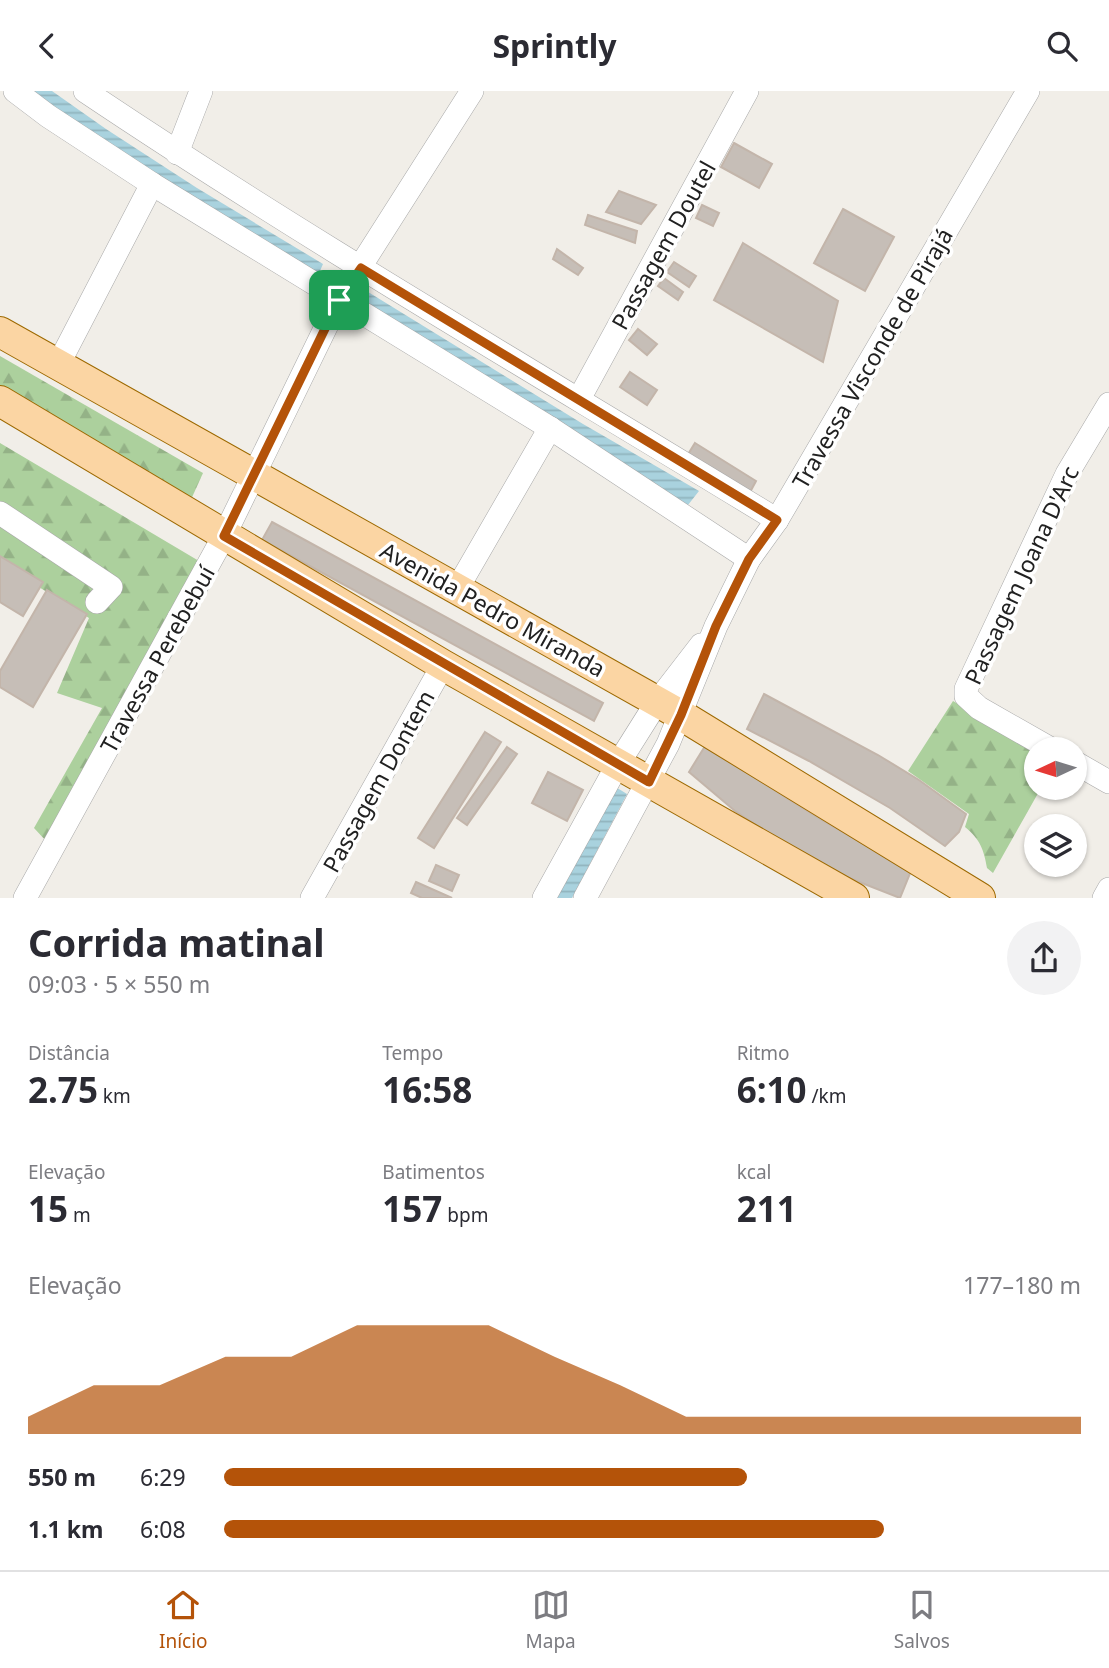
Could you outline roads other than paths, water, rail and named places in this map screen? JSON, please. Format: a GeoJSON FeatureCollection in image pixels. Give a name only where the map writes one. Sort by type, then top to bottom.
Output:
{"type":"FeatureCollection","features":[{"type":"Feature","properties":{"kind":"main road","name":"Avenida Pedro Miranda"},"geometry":{"type":"LineString","coordinates":[[0,332],[669,708],[980,898]]}},
{"type":"Feature","properties":{"kind":"main road"},"geometry":{"type":"LineString","coordinates":[[0,401],[443,665],[854,898]]}},
{"type":"Feature","properties":{"kind":"street"},"geometry":{"type":"LineString","coordinates":[[16,91],[152,184],[550,428],[749,559]]}},
{"type":"Feature","properties":{"kind":"street"},"geometry":{"type":"LineString","coordinates":[[85,91],[177,153],[361,268],[777,520]]}},
{"type":"Feature","properties":{"kind":"street"},"geometry":{"type":"LineString","coordinates":[[177,153],[201,91]]}},
{"type":"Feature","properties":{"kind":"street","name":"Travessa Perebebuí"},"geometry":{"type":"LineString","coordinates":[[25,898],[224,536],[339,300],[472,91]]}},
{"type":"Feature","properties":{"kind":"street","name":"Passagem Doutel"},"geometry":{"type":"LineString","coordinates":[[579,399],[747,91]]}},
{"type":"Feature","properties":{"kind":"street","name":"Travessa Visconde de Pirajá"},"geometry":{"type":"LineString","coordinates":[[544,898],[618,764],[669,708],[716,626],[749,559],[777,520],[1028,91]]}},
{"type":"Feature","properties":{"kind":"street"},"geometry":{"type":"LineString","coordinates":[[58,365],[152,184]]}},
{"type":"Feature","properties":{"kind":"street","name":"Passagem Joana D'Arc"},"geometry":{"type":"LineString","coordinates":[[1030,737],[979,708],[966,695],[966,689],[1067,474],[1109,404]]}},
{"type":"Feature","properties":{"kind":"street"},"geometry":{"type":"LineString","coordinates":[[457,589],[550,428]]}},
{"type":"Feature","properties":{"kind":"street"},"geometry":{"type":"LineString","coordinates":[[0,513],[111,587],[97,602]]}},
{"type":"Feature","properties":{"kind":"street","name":"Passagem Dontem"},"geometry":{"type":"LineString","coordinates":[[312,898],[443,665]]}},
{"type":"Feature","properties":{"kind":"street","name":"Travessa Visconde de Pirajá"},"geometry":{"type":"LineString","coordinates":[[585,898],[649,782],[669,708]]}},
{"type":"Feature","properties":{"kind":"street"},"geometry":{"type":"LineString","coordinates":[[1087,769],[1109,782]]}},
{"type":"Feature","properties":{"kind":"street"},"geometry":{"type":"LineString","coordinates":[[1104,898],[1109,889]]}},
{"type":"Feature","properties":{"kind":"water"},"geometry":{"type":"Polygon","coordinates":[[[26,91],[52,91],[197,188],[323,264],[316,280],[26,91]]]}},
{"type":"Feature","properties":{"kind":"water"},"geometry":{"type":"Polygon","coordinates":[[[360,287],[583,424],[699,491],[688,505],[353,301],[360,287]]]}},
{"type":"Feature","properties":{"kind":"water"},"geometry":{"type":"Polygon","coordinates":[[[614,786],[627,794],[572,898],[548,898],[614,786]]]}}]}
